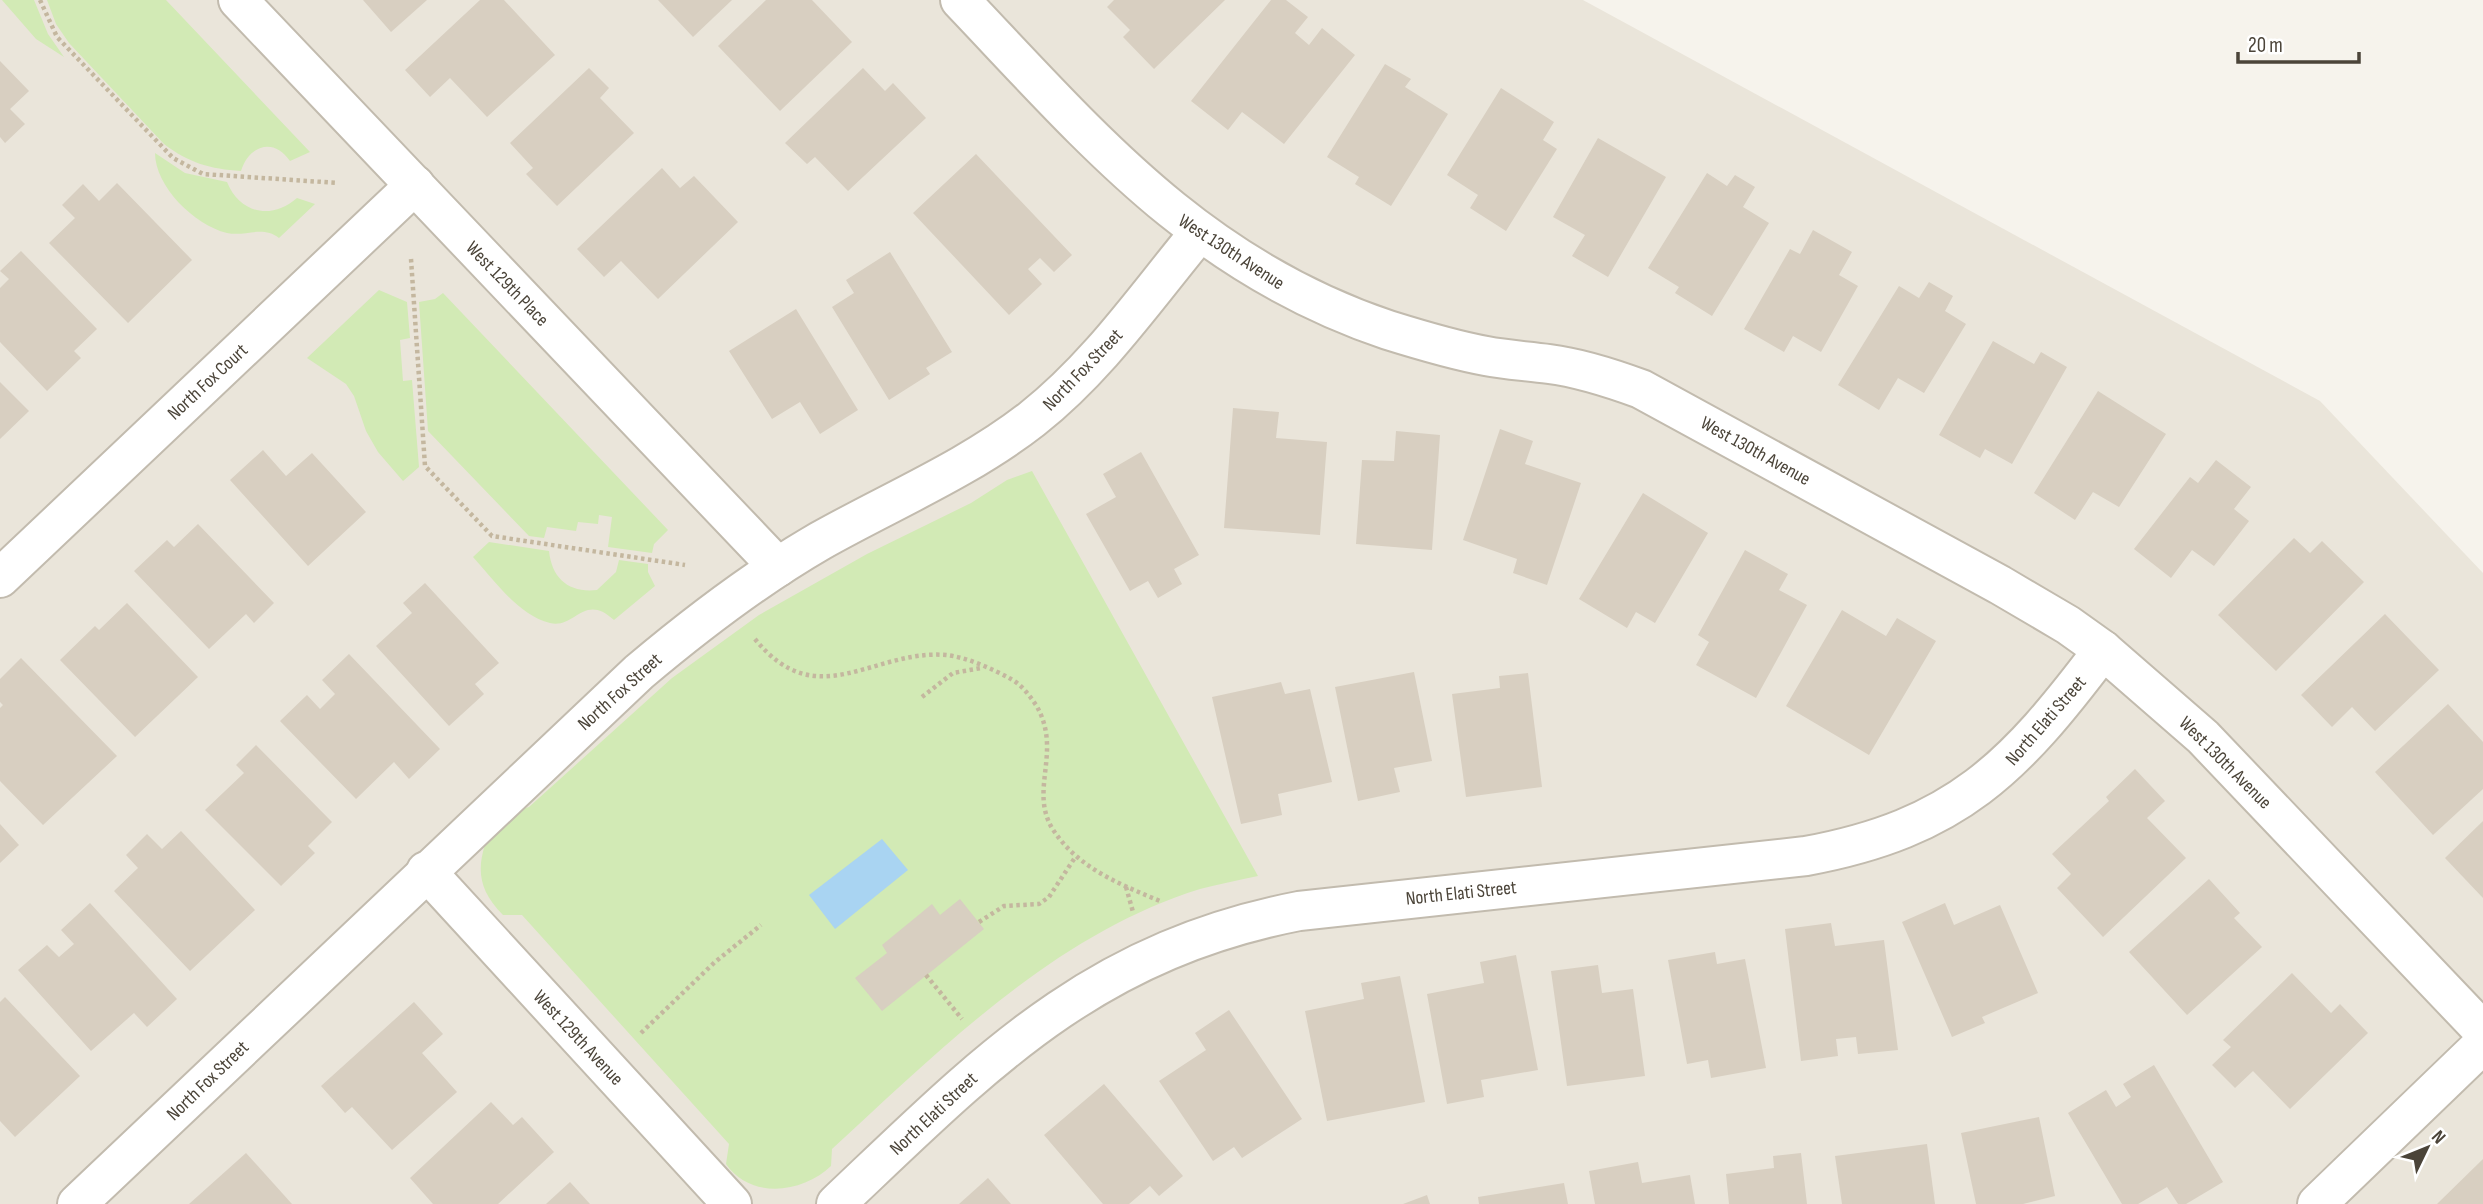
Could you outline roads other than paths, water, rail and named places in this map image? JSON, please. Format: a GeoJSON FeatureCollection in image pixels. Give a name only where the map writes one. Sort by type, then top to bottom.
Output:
{"type":"FeatureCollection","features":[{"type":"Feature","properties":{"kind":"street","name":"West 129th Place"},"geometry":{"type":"LineString","coordinates":[[238,0],[778,567]]}},
{"type":"Feature","properties":{"kind":"street","name":"West 130th Avenue"},"geometry":{"type":"LineString","coordinates":[[960,0],[1100,147],[1199,233],[1273,279],[1354,318],[1422,340],[1477,354],[1581,370],[1612,379],[1668,402],[2068,625],[2103,650],[2203,737],[2483,1031]]}},
{"type":"Feature","properties":{"kind":"street","name":"North Fox Court"},"geometry":{"type":"LineString","coordinates":[[0,578],[415,185]]}},
{"type":"Feature","properties":{"kind":"street","name":"North Fox Street"},"geometry":{"type":"LineString","coordinates":[[77,1204],[639,672],[697,625],[778,567],[858,520],[972,460],[1033,418],[1093,362],[1199,233]]}},
{"type":"Feature","properties":{"kind":"street","name":"North Elati Street"},"geometry":{"type":"LineString","coordinates":[[836,1204],[972,1076],[1029,1029],[1090,989],[1158,954],[1224,929],[1299,911],[1806,856],[1873,841],[1925,820],[1955,804],[2004,767],[2047,724],[2103,650]]}},
{"type":"Feature","properties":{"kind":"street","name":"West 129th Avenue"},"geometry":{"type":"LineString","coordinates":[[426,871],[732,1204]]}},
{"type":"Feature","properties":{"kind":"street"},"geometry":{"type":"LineString","coordinates":[[2317,1204],[2483,1044]]}},
{"type":"Feature","properties":{"kind":"water"},"geometry":{"type":"Polygon","coordinates":[[[882,839],[908,870],[835,929],[809,895],[882,839]]]}}]}
